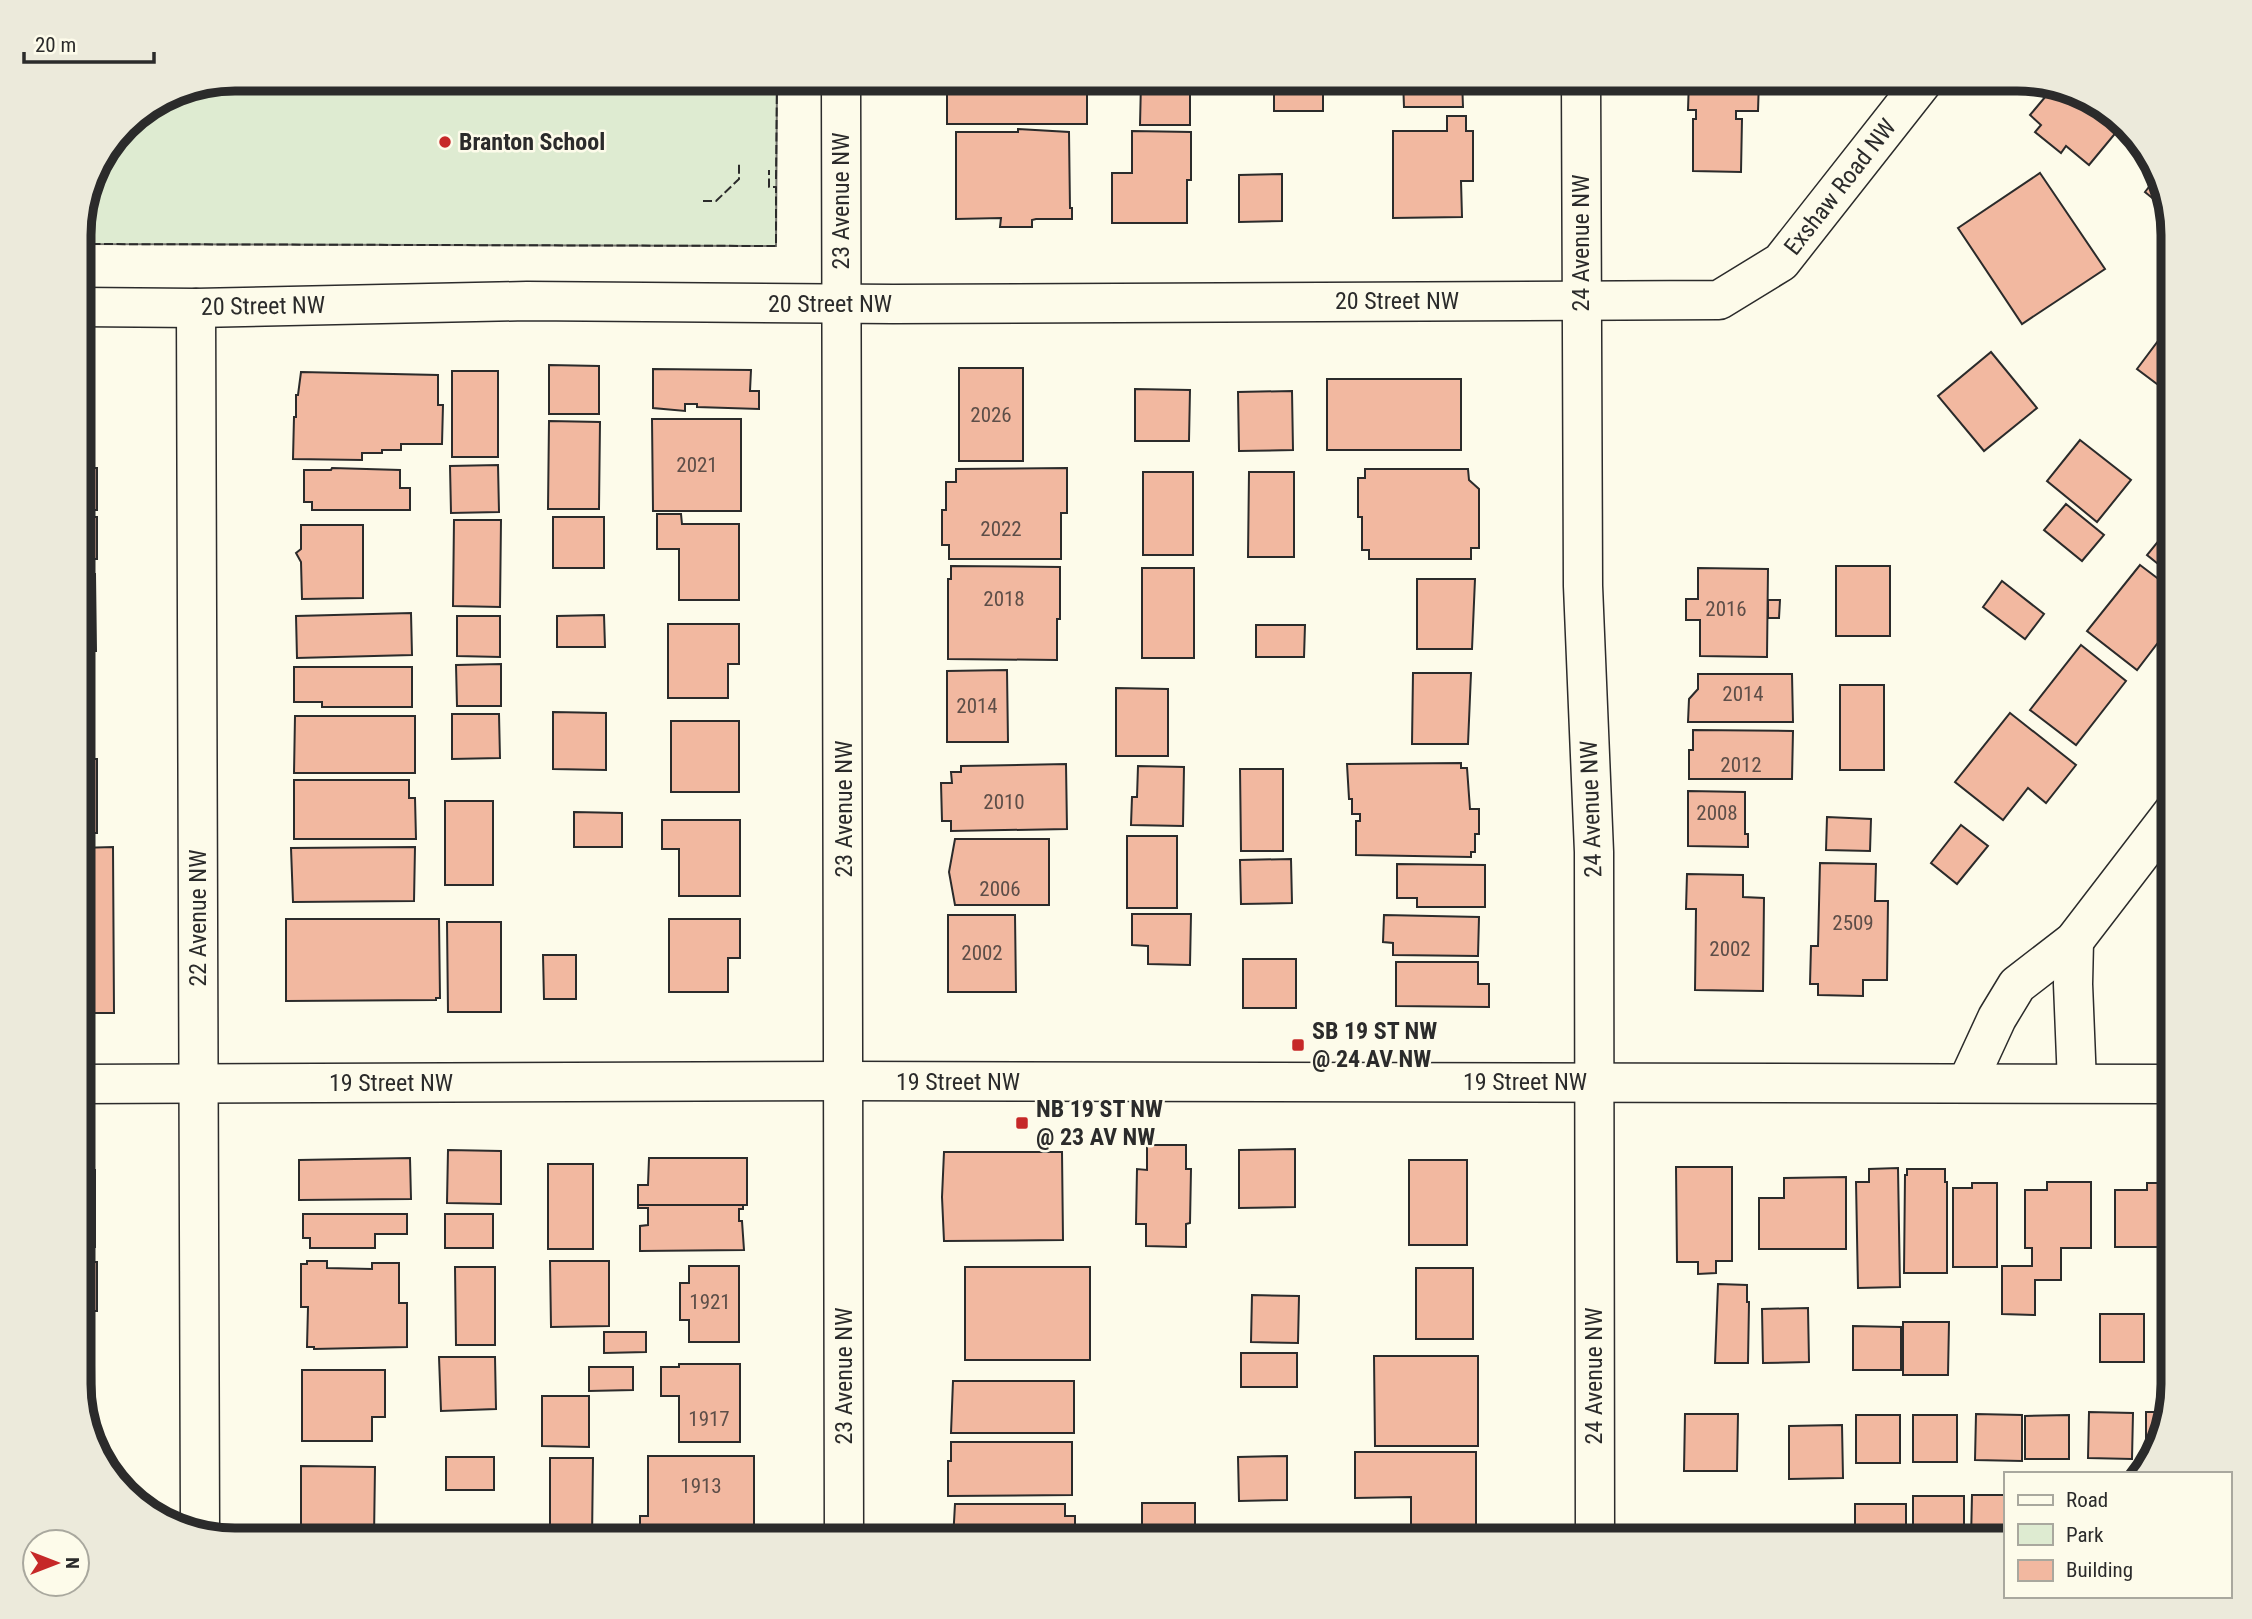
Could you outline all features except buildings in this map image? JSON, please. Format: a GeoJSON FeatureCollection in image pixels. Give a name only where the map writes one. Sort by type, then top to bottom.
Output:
{"type":"FeatureCollection","features":[{"type":"Feature","properties":{"kind":"street","name":"23 Avenue NW"},"geometry":{"type":"LineString","coordinates":[[841,91],[844,1528]]}},
{"type":"Feature","properties":{"kind":"street","name":"24 Avenue NW"},"geometry":{"type":"LineString","coordinates":[[1581,91],[1583,586],[1594,852],[1595,1528]]}},
{"type":"Feature","properties":{"kind":"street","name":"Exshaw Road NW"},"geometry":{"type":"LineString","coordinates":[[1581,300],[1719,300],[1782,262],[1916,91]]}},
{"type":"Feature","properties":{"kind":"street","name":"20 Street NW"},"geometry":{"type":"LineString","coordinates":[[91,307],[196,308],[527,301],[841,304],[1581,300]]}},
{"type":"Feature","properties":{"kind":"street","name":"22 Avenue NW"},"geometry":{"type":"LineString","coordinates":[[196,308],[200,1523]]}},
{"type":"Feature","properties":{"kind":"street"},"geometry":{"type":"LineString","coordinates":[[1967,1083],[1997,1018],[2017,985],[2074,941],[2161,829]]}},
{"type":"Feature","properties":{"kind":"street"},"geometry":{"type":"LineString","coordinates":[[2074,941],[2077,1083]]}},
{"type":"Feature","properties":{"kind":"street","name":"19 Street NW"},"geometry":{"type":"LineString","coordinates":[[91,1084],[844,1081],[2161,1084]]}},
{"type":"Feature","properties":{"kind":"green space","name":"Branton School"},"geometry":{"type":"Polygon","coordinates":[[[225,91],[777,91],[776,246],[91,244],[91,225],[102,180],[115,155],[133,133],[171,106],[207,94],[225,91]]]}},
{"type":"Feature","properties":{"kind":"fence"},"geometry":{"type":"LineString","coordinates":[[776,179],[777,91]]}},
{"type":"Feature","properties":{"kind":"fence"},"geometry":{"type":"LineString","coordinates":[[703,201],[716,201],[739,179],[739,164]]}},
{"type":"Feature","properties":{"kind":"fence"},"geometry":{"type":"LineString","coordinates":[[91,244],[776,246],[776,187],[769,187],[769,170]]}},
{"type":"Feature","properties":{"kind":"place","name":"Branton School"},"geometry":{"type":"Point","coordinates":[445,142]}},
{"type":"Feature","properties":{"kind":"place","name":"SB 19 ST NW @ 24 AV NW"},"geometry":{"type":"Point","coordinates":[1298,1045]}},
{"type":"Feature","properties":{"kind":"place","name":"NB 19 ST NW @ 23 AV NW"},"geometry":{"type":"Point","coordinates":[1022,1123]}}]}
